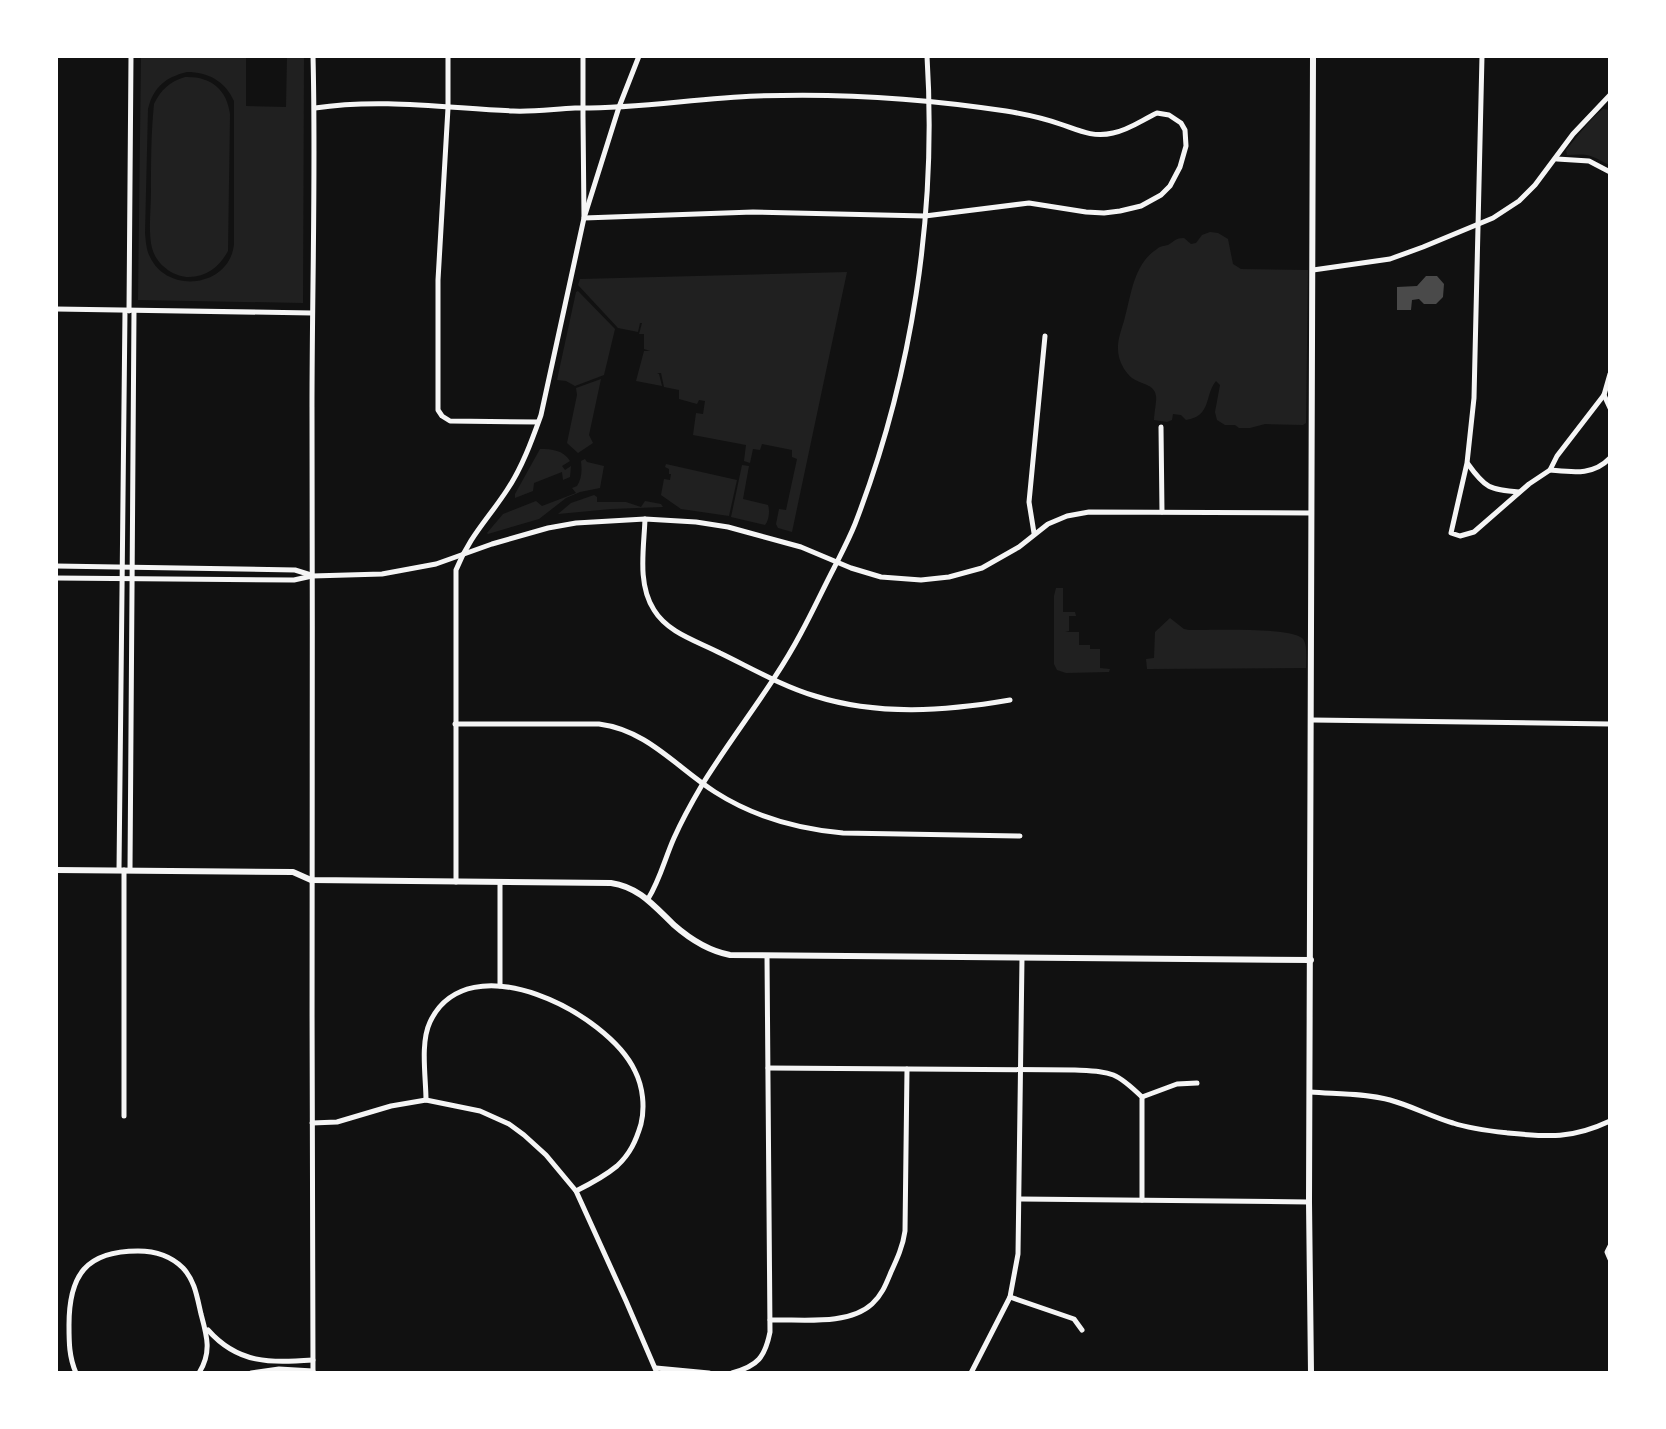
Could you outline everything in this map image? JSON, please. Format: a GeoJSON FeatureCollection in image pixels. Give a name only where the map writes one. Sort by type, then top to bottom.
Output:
{"type":"FeatureCollection","features":[{"type":"Feature","properties":{"kind":"street"},"geometry":{"type":"LineString","coordinates":[[124,1116],[122,567],[129,311],[131,56]]}},
{"type":"Feature","properties":{"kind":"street"},"geometry":{"type":"LineString","coordinates":[[251,1373],[279,1369],[313,1372],[313,56]]}},
{"type":"Feature","properties":{"kind":"street"},"geometry":{"type":"LineString","coordinates":[[448,56],[438,275],[438,410],[450,421],[538,422]]}},
{"type":"Feature","properties":{"kind":"street"},"geometry":{"type":"LineString","coordinates":[[583,56],[584,218]]}},
{"type":"Feature","properties":{"kind":"street"},"geometry":{"type":"LineString","coordinates":[[456,882],[456,570],[474,533],[508,488],[531,443],[584,218],[619,107],[639,56]]}},
{"type":"Feature","properties":{"kind":"street"},"geometry":{"type":"LineString","coordinates":[[648,899],[673,839],[703,783],[800,635],[854,527],[881,453],[899,386],[917,290],[925,216],[930,102],[927,56]]}},
{"type":"Feature","properties":{"kind":"street"},"geometry":{"type":"LineString","coordinates":[[1311,1373],[1313,56]]}},
{"type":"Feature","properties":{"kind":"street"},"geometry":{"type":"LineString","coordinates":[[1482,56],[1475,375],[1467,463],[1451,533],[1460,536],[1474,532],[1550,470],[1557,456],[1604,395],[1610,374]]}},
{"type":"Feature","properties":{"kind":"street"},"geometry":{"type":"LineString","coordinates":[[1313,270],[1390,259],[1493,218],[1519,201],[1535,185],[1573,134],[1610,95]]}},
{"type":"Feature","properties":{"kind":"street"},"geometry":{"type":"LineString","coordinates":[[315,108],[370,103],[516,111],[633,108],[715,98],[832,96],[1008,111],[1099,135],[1114,133],[1153,115],[1164,114],[1181,123],[1187,133],[1180,167],[1161,195],[1138,207],[1104,213],[1029,203],[925,216],[740,212],[584,218]]}},
{"type":"Feature","properties":{"kind":"street"},"geometry":{"type":"LineString","coordinates":[[1556,159],[1589,161],[1610,172]]}},
{"type":"Feature","properties":{"kind":"street"},"geometry":{"type":"LineString","coordinates":[[56,309],[312,313]]}},
{"type":"Feature","properties":{"kind":"street"},"geometry":{"type":"LineString","coordinates":[[124,870],[132,578],[129,311]]}},
{"type":"Feature","properties":{"kind":"street"},"geometry":{"type":"LineString","coordinates":[[1034,534],[1029,502],[1045,336]]}},
{"type":"Feature","properties":{"kind":"street"},"geometry":{"type":"LineString","coordinates":[[1604,395],[1610,408]]}},
{"type":"Feature","properties":{"kind":"street"},"geometry":{"type":"LineString","coordinates":[[1161,427],[1162,512]]}},
{"type":"Feature","properties":{"kind":"street"},"geometry":{"type":"LineString","coordinates":[[1550,470],[1589,471],[1604,465],[1610,458]]}},
{"type":"Feature","properties":{"kind":"street"},"geometry":{"type":"LineString","coordinates":[[1467,463],[1487,487],[1520,492]]}},
{"type":"Feature","properties":{"kind":"street"},"geometry":{"type":"LineString","coordinates":[[56,578],[294,580],[312,576],[382,574],[436,564],[548,528],[645,519],[728,527],[801,547],[881,577],[921,580],[949,577],[982,568],[1019,547],[1048,524],[1089,512],[1311,513]]}},
{"type":"Feature","properties":{"kind":"street"},"geometry":{"type":"LineString","coordinates":[[645,519],[644,583],[654,611],[671,629],[774,679],[833,701],[916,710],[1010,700]]}},
{"type":"Feature","properties":{"kind":"street"},"geometry":{"type":"LineString","coordinates":[[56,566],[295,570],[312,576]]}},
{"type":"Feature","properties":{"kind":"street"},"geometry":{"type":"LineString","coordinates":[[1312,720],[1610,724]]}},
{"type":"Feature","properties":{"kind":"street"},"geometry":{"type":"LineString","coordinates":[[455,724],[615,726],[638,735],[714,791],[749,810],[818,831],[1020,836]]}},
{"type":"Feature","properties":{"kind":"street"},"geometry":{"type":"LineString","coordinates":[[56,870],[293,872],[311,880],[611,883],[631,888],[648,899],[677,928],[705,946],[730,955],[1311,960]]}},
{"type":"Feature","properties":{"kind":"street"},"geometry":{"type":"LineString","coordinates":[[500,882],[500,986]]}},
{"type":"Feature","properties":{"kind":"street"},"geometry":{"type":"LineString","coordinates":[[732,1373],[762,1359],[770,1320],[767,956]]}},
{"type":"Feature","properties":{"kind":"street"},"geometry":{"type":"LineString","coordinates":[[971,1373],[1010,1297],[1018,1255],[1022,958]]}},
{"type":"Feature","properties":{"kind":"street"},"geometry":{"type":"LineString","coordinates":[[426,1100],[425,1043],[431,1019],[445,1001],[457,993],[473,987],[500,986],[535,993],[584,1019],[619,1048],[636,1073],[643,1103],[635,1143],[615,1167],[576,1191]]}},
{"type":"Feature","properties":{"kind":"street"},"geometry":{"type":"LineString","coordinates":[[768,1068],[1102,1071],[1116,1075],[1142,1097],[1142,1200]]}},
{"type":"Feature","properties":{"kind":"street"},"geometry":{"type":"LineString","coordinates":[[770,1320],[852,1316],[870,1306],[885,1286],[905,1231],[907,1069]]}},
{"type":"Feature","properties":{"kind":"street"},"geometry":{"type":"LineString","coordinates":[[1142,1097],[1177,1084],[1197,1083]]}},
{"type":"Feature","properties":{"kind":"street"},"geometry":{"type":"LineString","coordinates":[[1310,1092],[1375,1097],[1461,1125],[1546,1137],[1572,1135],[1610,1121]]}},
{"type":"Feature","properties":{"kind":"street"},"geometry":{"type":"LineString","coordinates":[[312,1123],[337,1122],[391,1106],[426,1100],[480,1111],[509,1124],[546,1155],[576,1191],[656,1371],[709,1373]]}},
{"type":"Feature","properties":{"kind":"street"},"geometry":{"type":"LineString","coordinates":[[1020,1199],[1309,1202]]}},
{"type":"Feature","properties":{"kind":"street"},"geometry":{"type":"LineString","coordinates":[[1610,1246],[1607,1252],[1610,1259]]}},
{"type":"Feature","properties":{"kind":"street"},"geometry":{"type":"LineString","coordinates":[[76,1373],[69,1349],[74,1284],[94,1261],[123,1251],[154,1252],[173,1260],[194,1286],[208,1340],[208,1354],[199,1373]]}},
{"type":"Feature","properties":{"kind":"street"},"geometry":{"type":"LineString","coordinates":[[1010,1297],[1074,1319],[1082,1330]]}},
{"type":"Feature","properties":{"kind":"street"},"geometry":{"type":"LineString","coordinates":[[206,1328],[217,1341],[255,1360],[313,1360]]}},
{"type":"Feature","properties":{"kind":"shaded area"},"geometry":{"type":"Polygon","coordinates":[[[141,56],[246,56],[246,106],[286,107],[287,56],[304,56],[303,303],[138,300],[141,56]],[[195,72],[167,80],[153,95],[148,109],[147,248],[159,269],[183,281],[197,281],[222,270],[234,244],[234,101],[221,83],[195,72]]]}},
{"type":"Feature","properties":{"kind":"shaded area"},"geometry":{"type":"Polygon","coordinates":[[[185,77],[202,79],[216,86],[225,98],[230,114],[228,251],[212,270],[189,277],[171,272],[157,259],[152,248],[150,228],[154,104],[166,87],[185,77]]]}},
{"type":"Feature","properties":{"kind":"shaded area"},"geometry":{"type":"Polygon","coordinates":[[[1603,109],[1610,110],[1610,165],[1586,155],[1567,155],[1566,150],[1603,109]]]}},
{"type":"Feature","properties":{"kind":"shaded area"},"geometry":{"type":"Polygon","coordinates":[[[1210,232],[1228,239],[1233,264],[1241,269],[1308,270],[1306,423],[1303,425],[1265,424],[1239,428],[1225,425],[1217,420],[1215,412],[1220,385],[1216,381],[1204,410],[1194,418],[1186,420],[1181,415],[1173,414],[1172,420],[1167,422],[1154,420],[1155,392],[1132,378],[1122,366],[1118,352],[1119,339],[1134,282],[1143,263],[1158,248],[1177,239],[1184,238],[1191,244],[1196,243],[1202,235],[1210,232]]]}},
{"type":"Feature","properties":{"kind":"shaded area"},"geometry":{"type":"Polygon","coordinates":[[[847,272],[792,532],[778,528],[776,524],[779,509],[786,510],[797,459],[792,457],[792,450],[762,444],[760,450],[753,449],[750,463],[744,461],[746,445],[693,435],[696,413],[703,414],[705,401],[699,400],[697,404],[679,399],[679,390],[664,387],[661,373],[657,373],[662,386],[636,381],[644,351],[650,351],[644,349],[644,334],[639,334],[642,323],[638,332],[618,328],[578,285],[580,279],[847,272]]]}},
{"type":"Feature","properties":{"kind":"shaded area"},"geometry":{"type":"Polygon","coordinates":[[[578,291],[615,329],[604,375],[575,386],[557,380],[578,291]]]}},
{"type":"Feature","properties":{"kind":"shaded area"},"geometry":{"type":"Polygon","coordinates":[[[601,379],[589,435],[593,443],[578,453],[567,443],[576,388],[601,379]]]}},
{"type":"Feature","properties":{"kind":"shaded area"},"geometry":{"type":"Polygon","coordinates":[[[540,449],[564,454],[570,461],[562,466],[565,470],[571,466],[570,477],[563,480],[562,472],[534,483],[533,491],[515,498],[515,494],[540,449]]]}},
{"type":"Feature","properties":{"kind":"shaded area"},"geometry":{"type":"Polygon","coordinates":[[[585,459],[604,466],[600,488],[566,498],[539,519],[487,533],[503,514],[536,501],[542,506],[576,493],[572,488],[579,483],[581,461],[585,459]]]}},
{"type":"Feature","properties":{"kind":"shaded area"},"geometry":{"type":"Polygon","coordinates":[[[666,464],[737,480],[729,516],[681,509],[661,495],[664,479],[670,480],[671,474],[666,464]]]}},
{"type":"Feature","properties":{"kind":"shaded area"},"geometry":{"type":"Polygon","coordinates":[[[742,465],[749,466],[743,499],[768,505],[769,515],[765,525],[731,517],[742,465]]]}},
{"type":"Feature","properties":{"kind":"shaded area"},"geometry":{"type":"Polygon","coordinates":[[[594,495],[597,502],[626,502],[641,507],[645,501],[663,507],[558,514],[571,503],[594,495]]]}},
{"type":"Feature","properties":{"kind":"shaded area"},"geometry":{"type":"Polygon","coordinates":[[[1056,588],[1063,588],[1063,612],[1075,612],[1076,616],[1069,616],[1069,631],[1065,632],[1079,632],[1079,645],[1100,649],[1100,668],[1110,669],[1109,672],[1066,673],[1057,670],[1054,664],[1056,588]]]}},
{"type":"Feature","properties":{"kind":"shaded area"},"geometry":{"type":"Polygon","coordinates":[[[1170,618],[1189,630],[1294,634],[1302,638],[1305,644],[1306,668],[1147,669],[1146,659],[1154,658],[1155,632],[1170,618]]]}},
{"type":"Feature","properties":{"kind":"building"},"geometry":{"type":"Polygon","coordinates":[[[1426,276],[1437,276],[1444,284],[1443,297],[1436,304],[1412,300],[1411,310],[1397,310],[1397,287],[1417,286],[1426,276]]]}}]}
